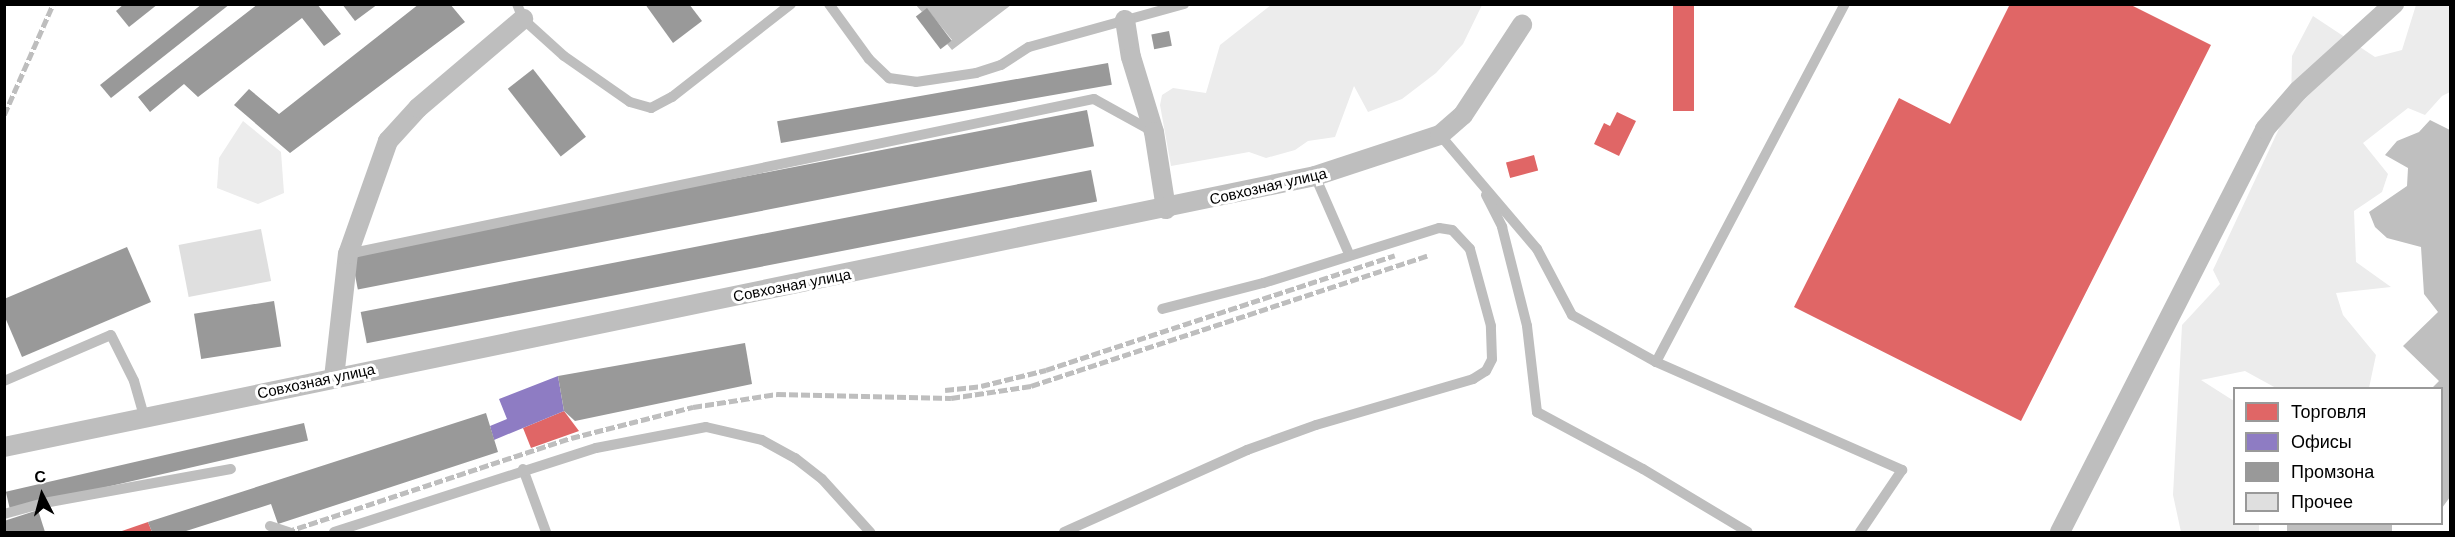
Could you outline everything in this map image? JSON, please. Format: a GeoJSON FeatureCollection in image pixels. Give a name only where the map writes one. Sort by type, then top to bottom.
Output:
{"type":"FeatureCollection","features":[{"type":"Feature","properties":{"kind":"street"},"geometry":{"type":"LineString","coordinates":[[2060,532],[2265,129],[2298,92],[2394,4]]}},
{"type":"Feature","properties":{"kind":"street"},"geometry":{"type":"LineString","coordinates":[[334,378],[348,254],[378,161],[399,126],[520,12]]}},
{"type":"Feature","properties":{"kind":"street"},"geometry":{"type":"LineString","coordinates":[[1125,20],[1131,57],[1154,132],[1166,209]]}},
{"type":"Feature","properties":{"kind":"street","name":"Совхозная улица"},"geometry":{"type":"LineString","coordinates":[[4,447],[144,416],[1166,209],[1314,176],[1440,135],[1463,115],[1522,25]]}},
{"type":"Feature","properties":{"kind":"lane"},"geometry":{"type":"LineString","coordinates":[[520,12],[599,81],[640,107],[651,108],[672,97],[791,4]]}},
{"type":"Feature","properties":{"kind":"lane"},"geometry":{"type":"LineString","coordinates":[[829,4],[868,59],[889,78],[915,82],[976,73],[1001,65],[1029,47],[1184,4]]}},
{"type":"Feature","properties":{"kind":"lane"},"geometry":{"type":"LineString","coordinates":[[1656,362],[1845,4]]}},
{"type":"Feature","properties":{"kind":"lane"},"geometry":{"type":"LineString","coordinates":[[348,254],[1094,99],[1154,132]]}},
{"type":"Feature","properties":{"kind":"lane"},"geometry":{"type":"LineString","coordinates":[[1440,135],[1537,249],[1572,315],[1656,362],[1902,470],[1860,532]]}},
{"type":"Feature","properties":{"kind":"lane"},"geometry":{"type":"LineString","coordinates":[[1314,176],[1349,254]]}},
{"type":"Feature","properties":{"kind":"lane"},"geometry":{"type":"LineString","coordinates":[[1478,178],[1502,227],[1522,304],[1537,412],[1643,469],[1748,532]]}},
{"type":"Feature","properties":{"kind":"lane"},"geometry":{"type":"LineString","coordinates":[[1064,532],[1247,450],[1316,425],[1473,379],[1486,371],[1492,359],[1491,326],[1475,263],[1463,239],[1452,230],[1439,228],[1349,254],[1263,283],[1162,309]]}},
{"type":"Feature","properties":{"kind":"lane"},"geometry":{"type":"LineString","coordinates":[[4,381],[111,335],[134,381],[144,416]]}},
{"type":"Feature","properties":{"kind":"lane"},"geometry":{"type":"LineString","coordinates":[[334,532],[523,470],[667,432],[706,427],[734,430],[762,440],[795,458],[822,479],[870,532]]}},
{"type":"Feature","properties":{"kind":"lane"},"geometry":{"type":"LineString","coordinates":[[4,514],[44,503],[231,469]]}},
{"type":"Feature","properties":{"kind":"lane"},"geometry":{"type":"LineString","coordinates":[[523,470],[546,532]]}},
{"type":"Feature","properties":{"kind":"lane"},"geometry":{"type":"LineString","coordinates":[[270,526],[289,532]]}},
{"type":"Feature","properties":{"kind":"shaded area"},"geometry":{"type":"Polygon","coordinates":[[[916,5],[1011,5],[952,50],[947,44],[952,40],[927,9],[922,12],[916,5]]]}},
{"type":"Feature","properties":{"kind":"shaded area"},"geometry":{"type":"Polygon","coordinates":[[[1271,5],[1482,5],[1463,44],[1436,73],[1402,99],[1368,112],[1354,86],[1335,137],[1308,141],[1295,150],[1266,158],[1249,152],[1171,166],[1160,105],[1162,95],[1173,88],[1206,93],[1220,45],[1271,5]]]}},
{"type":"Feature","properties":{"kind":"shaded area"},"geometry":{"type":"Polygon","coordinates":[[[2416,5],[2450,5],[2450,92],[2442,96],[2425,115],[2408,108],[2363,143],[2388,174],[2382,192],[2354,211],[2356,262],[2391,287],[2336,293],[2343,315],[2376,355],[2369,387],[2274,387],[2245,371],[2201,380],[2233,400],[2233,525],[2259,525],[2259,532],[2181,532],[2173,495],[2182,325],[2220,284],[2213,270],[2291,103],[2292,56],[2313,16],[2375,57],[2402,50],[2416,5]]]}},
{"type":"Feature","properties":{"kind":"shaded area"},"geometry":{"type":"Polygon","coordinates":[[[2430,120],[2450,130],[2450,497],[2443,507],[2443,387],[2433,387],[2439,381],[2403,346],[2438,312],[2424,294],[2421,247],[2387,238],[2375,227],[2369,212],[2407,186],[2408,168],[2385,155],[2397,141],[2419,132],[2430,120]]]}},
{"type":"Feature","properties":{"kind":"shaded area"},"geometry":{"type":"Polygon","coordinates":[[[243,121],[281,152],[284,193],[258,204],[217,188],[219,158],[243,121]]]}},
{"type":"Feature","properties":{"kind":"shaded area"},"geometry":{"type":"Polygon","coordinates":[[[2287,525],[2392,525],[2392,532],[2287,532],[2287,525]]]}},
{"type":"Feature","properties":{"kind":"building: Торговля"},"geometry":{"type":"Polygon","coordinates":[[[1673,4],[1694,4],[1694,111],[1673,111],[1673,4]]]}},
{"type":"Feature","properties":{"kind":"building: Торговля"},"geometry":{"type":"Polygon","coordinates":[[[2010,4],[2129,4],[2211,45],[2021,421],[1794,307],[1899,98],[1950,124],[2010,4]]]}},
{"type":"Feature","properties":{"kind":"building: Торговля"},"geometry":{"type":"Polygon","coordinates":[[[1617,112],[1636,121],[1619,156],[1594,144],[1604,123],[1610,126],[1617,112]]]}},
{"type":"Feature","properties":{"kind":"building: Торговля"},"geometry":{"type":"Polygon","coordinates":[[[1534,155],[1538,170],[1510,178],[1506,163],[1534,155]]]}},
{"type":"Feature","properties":{"kind":"building: Торговля"},"geometry":{"type":"Polygon","coordinates":[[[564,411],[579,431],[531,448],[523,428],[564,411]]]}},
{"type":"Feature","properties":{"kind":"building: Торговля"},"geometry":{"type":"Polygon","coordinates":[[[148,522],[152,532],[119,532],[148,522]]]}},
{"type":"Feature","properties":{"kind":"building: Офисы"},"geometry":{"type":"Polygon","coordinates":[[[558,376],[564,411],[494,440],[490,426],[507,419],[499,399],[558,376]]]}},
{"type":"Feature","properties":{"kind":"building: Промзона"},"geometry":{"type":"Polygon","coordinates":[[[124,4],[158,4],[129,27],[116,11],[124,4]]]}},
{"type":"Feature","properties":{"kind":"building: Промзона"},"geometry":{"type":"Polygon","coordinates":[[[202,4],[230,4],[111,98],[100,85],[202,4]]]}},
{"type":"Feature","properties":{"kind":"building: Промзона"},"geometry":{"type":"Polygon","coordinates":[[[258,4],[317,4],[341,34],[324,46],[302,18],[198,97],[184,84],[150,112],[138,97],[258,4]]]}},
{"type":"Feature","properties":{"kind":"building: Промзона"},"geometry":{"type":"Polygon","coordinates":[[[342,4],[378,4],[355,21],[342,4]]]}},
{"type":"Feature","properties":{"kind":"building: Промзона"},"geometry":{"type":"Polygon","coordinates":[[[419,4],[450,4],[465,22],[290,153],[234,105],[249,89],[279,114],[419,4]]]}},
{"type":"Feature","properties":{"kind":"building: Промзона"},"geometry":{"type":"Polygon","coordinates":[[[645,4],[689,4],[702,21],[673,43],[645,4]]]}},
{"type":"Feature","properties":{"kind":"building: Промзона"},"geometry":{"type":"Polygon","coordinates":[[[927,8],[952,41],[940,49],[916,16],[927,8]]]}},
{"type":"Feature","properties":{"kind":"building: Промзона"},"geometry":{"type":"Polygon","coordinates":[[[1169,31],[1172,46],[1154,49],[1151,34],[1169,31]]]}},
{"type":"Feature","properties":{"kind":"building: Промзона"},"geometry":{"type":"Polygon","coordinates":[[[1108,63],[1112,85],[781,143],[777,121],[1108,63]]]}},
{"type":"Feature","properties":{"kind":"building: Промзона"},"geometry":{"type":"Polygon","coordinates":[[[533,69],[586,137],[561,156],[508,89],[533,69]]]}},
{"type":"Feature","properties":{"kind":"building: Промзона"},"geometry":{"type":"Polygon","coordinates":[[[1087,110],[1094,146],[358,289],[351,253],[1087,110]]]}},
{"type":"Feature","properties":{"kind":"building: Промзона"},"geometry":{"type":"Polygon","coordinates":[[[1091,170],[1097,201],[367,343],[361,312],[1091,170]]]}},
{"type":"Feature","properties":{"kind":"building: Промзона"},"geometry":{"type":"Polygon","coordinates":[[[127,247],[151,302],[22,357],[4,315],[4,299],[127,247]]]}},
{"type":"Feature","properties":{"kind":"building: Промзона"},"geometry":{"type":"Polygon","coordinates":[[[274,301],[281,346],[201,359],[194,314],[274,301]]]}},
{"type":"Feature","properties":{"kind":"building: Промзона"},"geometry":{"type":"Polygon","coordinates":[[[745,343],[752,384],[575,421],[564,411],[558,376],[745,343]]]}},
{"type":"Feature","properties":{"kind":"building: Промзона"},"geometry":{"type":"Polygon","coordinates":[[[486,413],[498,452],[278,524],[271,504],[183,532],[152,532],[148,522],[486,413]]]}},
{"type":"Feature","properties":{"kind":"building: Промзона"},"geometry":{"type":"Polygon","coordinates":[[[304,423],[308,441],[10,509],[6,492],[304,423]]]}},
{"type":"Feature","properties":{"kind":"building: Промзона"},"geometry":{"type":"Polygon","coordinates":[[[38,510],[45,532],[4,532],[4,521],[38,510]]]}},
{"type":"Feature","properties":{"kind":"building: Прочее"},"geometry":{"type":"Polygon","coordinates":[[[261,229],[271,281],[189,297],[179,245],[261,229]]]}},
{"type":"Feature","properties":{"kind":"railway"},"geometry":{"type":"LineString","coordinates":[[4,115],[53,4]]}},
{"type":"Feature","properties":{"kind":"railway"},"geometry":{"type":"LineString","coordinates":[[945,390],[981,386],[1046,370],[1395,255]]}},
{"type":"Feature","properties":{"kind":"railway"},"geometry":{"type":"LineString","coordinates":[[286,532],[571,438],[693,407],[777,394],[951,398],[1031,386],[1427,256]]}}]}
